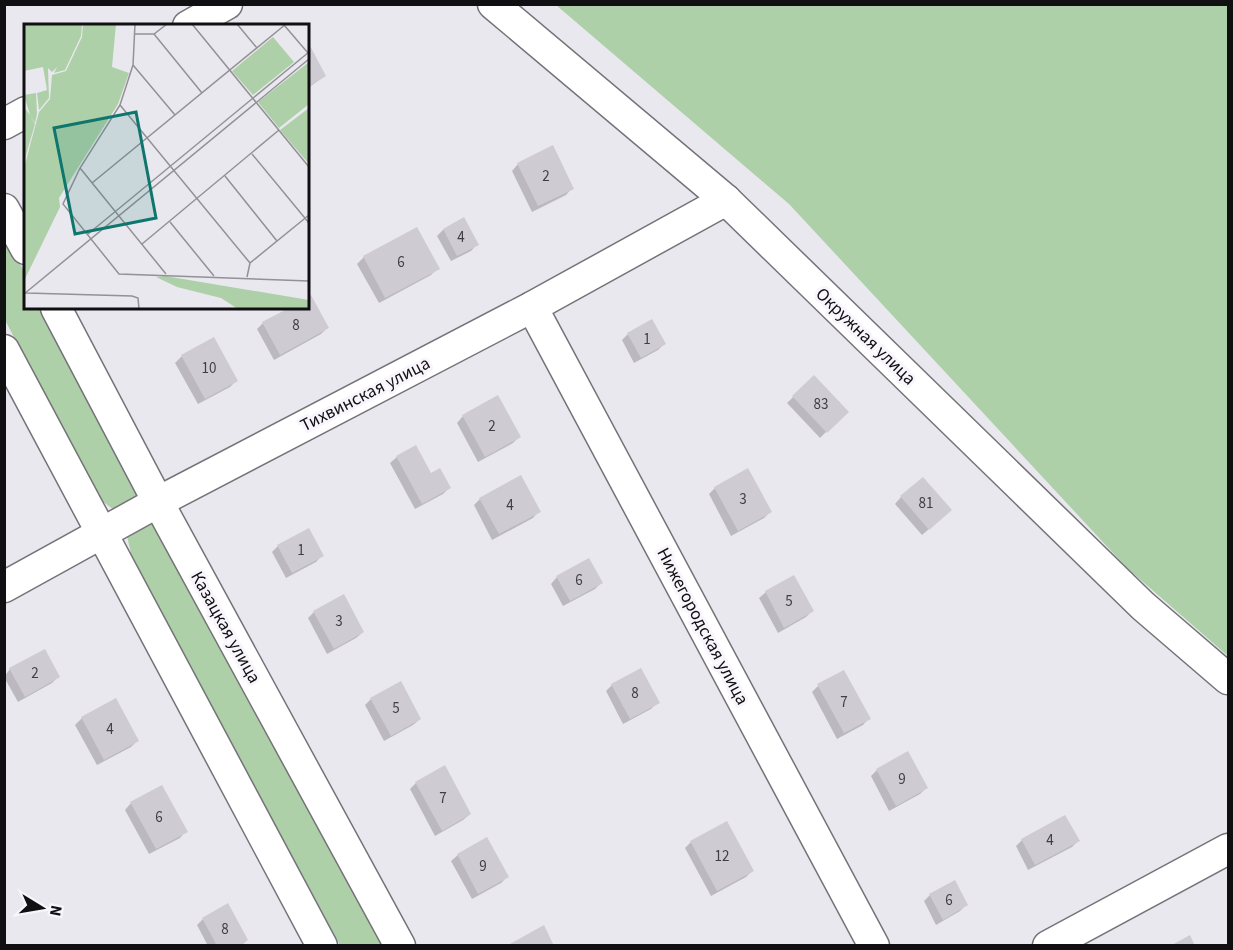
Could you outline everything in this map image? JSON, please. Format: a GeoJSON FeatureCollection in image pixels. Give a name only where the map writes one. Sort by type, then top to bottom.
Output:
{"type":"FeatureCollection","features":[{"type":"Feature","properties":{"kind":"street"},"geometry":{"type":"LineString","coordinates":[[192,24],[227,4]]}},
{"type":"Feature","properties":{"kind":"street","name":"Окружная улица"},"geometry":{"type":"LineString","coordinates":[[493,4],[726,200],[1143,606],[1228,679]]}},
{"type":"Feature","properties":{"kind":"street"},"geometry":{"type":"LineString","coordinates":[[4,124],[24,113]]}},
{"type":"Feature","properties":{"kind":"street","name":"Тихвинская улица"},"geometry":{"type":"LineString","coordinates":[[4,587],[158,502],[532,308],[726,200]]}},
{"type":"Feature","properties":{"kind":"street"},"geometry":{"type":"LineString","coordinates":[[4,209],[24,245]]}},
{"type":"Feature","properties":{"kind":"street","name":"Нижегородская улица"},"geometry":{"type":"LineString","coordinates":[[532,308],[874,945]]}},
{"type":"Feature","properties":{"kind":"street","name":"Казацкая улица"},"geometry":{"type":"LineString","coordinates":[[57,309],[158,502],[400,945]]}},
{"type":"Feature","properties":{"kind":"street"},"geometry":{"type":"LineString","coordinates":[[4,350],[322,945]]}},
{"type":"Feature","properties":{"kind":"street"},"geometry":{"type":"LineString","coordinates":[[1048,945],[1228,849]]}},
{"type":"Feature","properties":{"kind":"green space"},"geometry":{"type":"Polygon","coordinates":[[[556,5],[1228,5],[1228,656],[1127,568],[789,204],[556,5]]]}},
{"type":"Feature","properties":{"kind":"green space"},"geometry":{"type":"Polygon","coordinates":[[[4,234],[24,271],[24,309],[45,309],[138,491],[138,500],[114,510],[97,497],[5,320],[4,234]]]}},
{"type":"Feature","properties":{"kind":"green space"},"geometry":{"type":"Polygon","coordinates":[[[143,523],[161,529],[389,945],[340,945],[132,558],[127,536],[143,523]]]}},
{"type":"Feature","properties":{"kind":"building"},"geometry":{"type":"Polygon","coordinates":[[[309,44],[326,76],[309,86],[309,44]]]}},
{"type":"Feature","properties":{"kind":"building"},"geometry":{"type":"Polygon","coordinates":[[[553,145],[574,189],[538,206],[517,163],[553,145]]]}},
{"type":"Feature","properties":{"kind":"building"},"geometry":{"type":"Polygon","coordinates":[[[464,217],[479,245],[457,256],[443,229],[464,217]]]}},
{"type":"Feature","properties":{"kind":"building"},"geometry":{"type":"Polygon","coordinates":[[[417,227],[440,269],[385,298],[363,256],[417,227]]]}},
{"type":"Feature","properties":{"kind":"building"},"geometry":{"type":"Polygon","coordinates":[[[311,295],[329,328],[280,355],[262,322],[287,309],[309,309],[311,295]]]}},
{"type":"Feature","properties":{"kind":"building"},"geometry":{"type":"Polygon","coordinates":[[[652,319],[666,344],[641,358],[627,333],[652,319]]]}},
{"type":"Feature","properties":{"kind":"building"},"geometry":{"type":"Polygon","coordinates":[[[214,337],[238,381],[205,399],[181,355],[214,337]]]}},
{"type":"Feature","properties":{"kind":"building"},"geometry":{"type":"Polygon","coordinates":[[[814,375],[849,412],[827,433],[792,396],[814,375]]]}},
{"type":"Feature","properties":{"kind":"building"},"geometry":{"type":"Polygon","coordinates":[[[498,395],[521,437],[485,457],[462,415],[498,395]]]}},
{"type":"Feature","properties":{"kind":"building"},"geometry":{"type":"Polygon","coordinates":[[[416,445],[431,473],[440,468],[451,488],[422,504],[396,456],[416,445]]]}},
{"type":"Feature","properties":{"kind":"building"},"geometry":{"type":"Polygon","coordinates":[[[748,468],[772,512],[738,531],[714,487],[748,468]]]}},
{"type":"Feature","properties":{"kind":"building"},"geometry":{"type":"Polygon","coordinates":[[[521,475],[541,512],[499,534],[479,498],[521,475]]]}},
{"type":"Feature","properties":{"kind":"building"},"geometry":{"type":"Polygon","coordinates":[[[923,477],[952,510],[929,530],[900,496],[923,477]]]}},
{"type":"Feature","properties":{"kind":"building"},"geometry":{"type":"Polygon","coordinates":[[[309,528],[324,556],[292,573],[277,545],[309,528]]]}},
{"type":"Feature","properties":{"kind":"building"},"geometry":{"type":"Polygon","coordinates":[[[589,558],[603,583],[570,601],[556,576],[589,558]]]}},
{"type":"Feature","properties":{"kind":"building"},"geometry":{"type":"Polygon","coordinates":[[[794,575],[814,611],[784,628],[765,591],[794,575]]]}},
{"type":"Feature","properties":{"kind":"building"},"geometry":{"type":"Polygon","coordinates":[[[344,594],[364,632],[334,649],[313,611],[344,594]]]}},
{"type":"Feature","properties":{"kind":"building"},"geometry":{"type":"Polygon","coordinates":[[[45,649],[60,677],[25,697],[9,668],[45,649]]]}},
{"type":"Feature","properties":{"kind":"building"},"geometry":{"type":"Polygon","coordinates":[[[641,668],[660,703],[630,719],[611,684],[641,668]]]}},
{"type":"Feature","properties":{"kind":"building"},"geometry":{"type":"Polygon","coordinates":[[[844,670],[871,719],[844,733],[817,684],[844,670]]]}},
{"type":"Feature","properties":{"kind":"building"},"geometry":{"type":"Polygon","coordinates":[[[401,681],[421,719],[391,736],[370,698],[401,681]]]}},
{"type":"Feature","properties":{"kind":"building"},"geometry":{"type":"Polygon","coordinates":[[[116,698],[139,741],[104,760],[81,717],[116,698]]]}},
{"type":"Feature","properties":{"kind":"building"},"geometry":{"type":"Polygon","coordinates":[[[908,751],[928,788],[896,806],[876,769],[908,751]]]}},
{"type":"Feature","properties":{"kind":"building"},"geometry":{"type":"Polygon","coordinates":[[[445,765],[471,814],[442,831],[415,782],[445,765]]]}},
{"type":"Feature","properties":{"kind":"building"},"geometry":{"type":"Polygon","coordinates":[[[162,785],[188,832],[156,849],[130,802],[162,785]]]}},
{"type":"Feature","properties":{"kind":"building"},"geometry":{"type":"Polygon","coordinates":[[[1065,815],[1080,841],[1035,865],[1021,839],[1065,815]]]}},
{"type":"Feature","properties":{"kind":"building"},"geometry":{"type":"Polygon","coordinates":[[[727,821],[754,871],[717,891],[690,841],[727,821]]]}},
{"type":"Feature","properties":{"kind":"building"},"geometry":{"type":"Polygon","coordinates":[[[487,837],[509,877],[478,894],[457,854],[487,837]]]}},
{"type":"Feature","properties":{"kind":"building"},"geometry":{"type":"Polygon","coordinates":[[[955,880],[968,905],[943,920],[929,894],[955,880]]]}},
{"type":"Feature","properties":{"kind":"building"},"geometry":{"type":"Polygon","coordinates":[[[228,903],[248,940],[239,946],[217,946],[202,918],[228,903]]]}},
{"type":"Feature","properties":{"kind":"building"},"geometry":{"type":"Polygon","coordinates":[[[544,925],[554,946],[506,946],[544,925]]]}},
{"type":"Feature","properties":{"kind":"building"},"geometry":{"type":"Polygon","coordinates":[[[1190,935],[1195,946],[1170,946],[1190,935]]]}}]}
